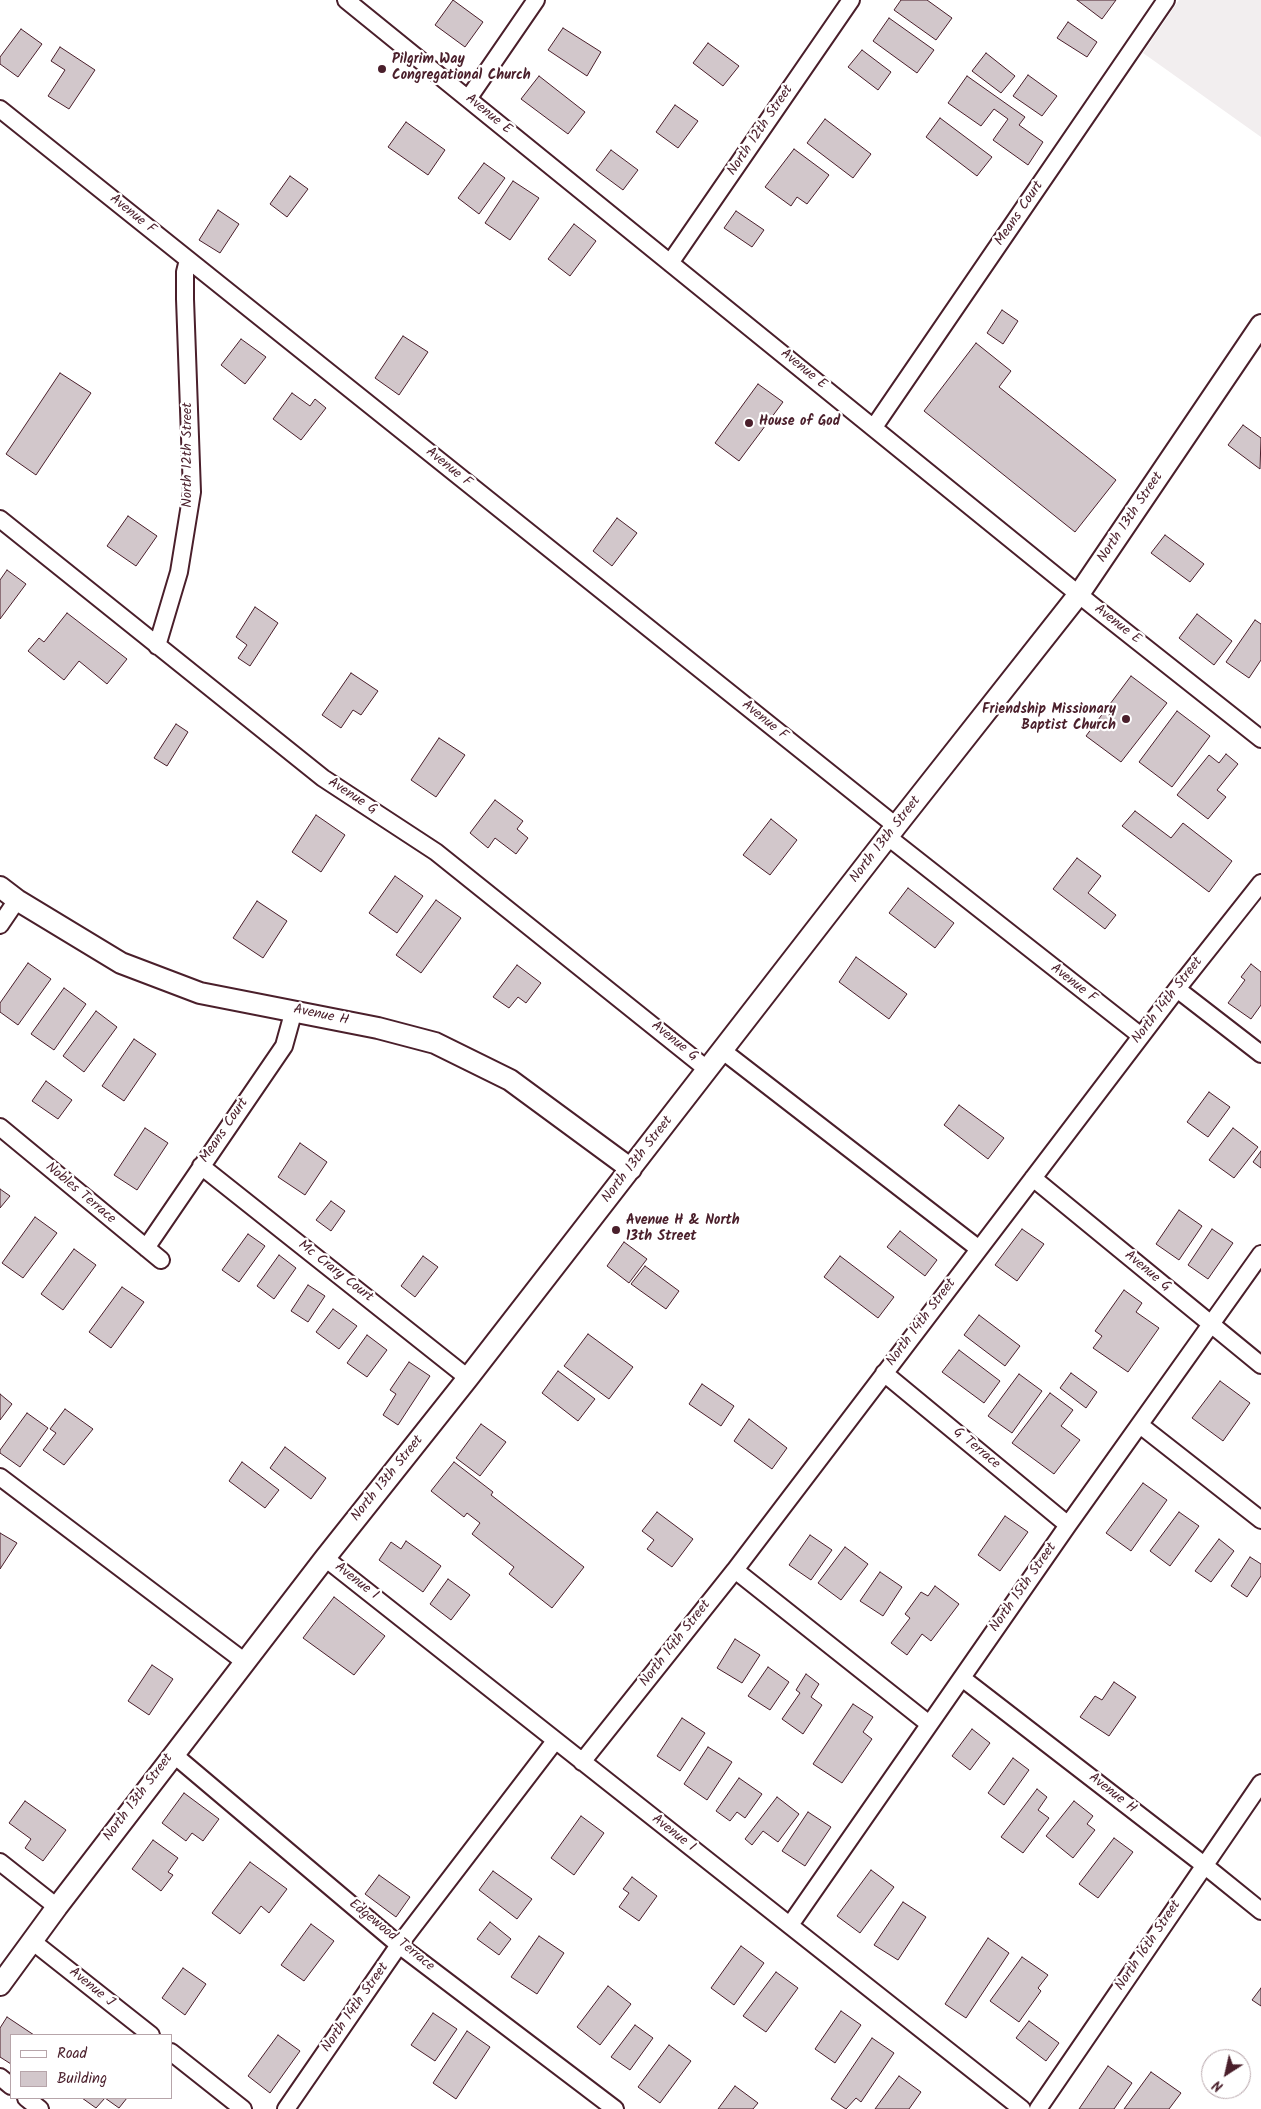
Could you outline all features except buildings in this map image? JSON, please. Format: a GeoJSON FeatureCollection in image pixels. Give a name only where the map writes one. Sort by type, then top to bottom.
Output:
{"type":"FeatureCollection","features":[{"type":"Feature","properties":{"kind":"street","name":"Avenue E"},"geometry":{"type":"LineString","coordinates":[[346,0],[1078,594],[1261,739]]}},
{"type":"Feature","properties":{"kind":"street"},"geometry":{"type":"LineString","coordinates":[[468,99],[536,0]]}},
{"type":"Feature","properties":{"kind":"street","name":"North 12th Street"},"geometry":{"type":"LineString","coordinates":[[670,263],[851,0]]}},
{"type":"Feature","properties":{"kind":"street","name":"Means Court"},"geometry":{"type":"LineString","coordinates":[[874,427],[1166,0]]}},
{"type":"Feature","properties":{"kind":"street","name":"Avenue F"},"geometry":{"type":"LineString","coordinates":[[0,109],[892,831],[1141,1036]]}},
{"type":"Feature","properties":{"kind":"street","name":"North 12th Street"},"geometry":{"type":"LineString","coordinates":[[157,646],[179,572],[192,492],[185,299],[185,272],[188,260]]}},
{"type":"Feature","properties":{"kind":"street","name":"North 13th Street"},"geometry":{"type":"LineString","coordinates":[[0,1985],[56,1907],[325,1558],[468,1378],[1078,594],[1261,325]]}},
{"type":"Feature","properties":{"kind":"street","name":"Avenue G"},"geometry":{"type":"LineString","coordinates":[[0,519],[323,778],[436,852],[708,1070]]}},
{"type":"Feature","properties":{"kind":"street","name":"North 14th Street"},"geometry":{"type":"LineString","coordinates":[[582,1762],[735,1570],[978,1249],[1261,882]]}},
{"type":"Feature","properties":{"kind":"street","name":"Avenue H"},"geometry":{"type":"LineString","coordinates":[[0,887],[17,900],[121,963],[200,993],[294,1010],[378,1028],[434,1043],[510,1080],[631,1169]]}},
{"type":"Feature","properties":{"kind":"street"},"geometry":{"type":"LineString","coordinates":[[0,925],[17,900]]}},
{"type":"Feature","properties":{"kind":"street"},"geometry":{"type":"LineString","coordinates":[[1177,989],[1261,1054]]}},
{"type":"Feature","properties":{"kind":"street","name":"Means Court"},"geometry":{"type":"LineString","coordinates":[[146,1248],[284,1046],[294,1010]]}},
{"type":"Feature","properties":{"kind":"street"},"geometry":{"type":"LineString","coordinates":[[723,1051],[978,1249]]}},
{"type":"Feature","properties":{"kind":"street","name":"Nobles Terrace"},"geometry":{"type":"LineString","coordinates":[[0,1127],[161,1260]]}},
{"type":"Feature","properties":{"kind":"street","name":"Mc Crary Court"},"geometry":{"type":"LineString","coordinates":[[201,1166],[468,1378]]}},
{"type":"Feature","properties":{"kind":"street","name":"Avenue G"},"geometry":{"type":"LineString","coordinates":[[1033,1178],[1261,1365]]}},
{"type":"Feature","properties":{"kind":"street","name":"North 15th Street"},"geometry":{"type":"LineString","coordinates":[[790,1925],[1068,1525],[1261,1254]]}},
{"type":"Feature","properties":{"kind":"street","name":"G Terrace"},"geometry":{"type":"LineString","coordinates":[[884,1373],[1068,1525]]}},
{"type":"Feature","properties":{"kind":"street"},"geometry":{"type":"LineString","coordinates":[[1140,1425],[1261,1520]]}},
{"type":"Feature","properties":{"kind":"street"},"geometry":{"type":"LineString","coordinates":[[0,1477],[245,1662]]}},
{"type":"Feature","properties":{"kind":"street","name":"Avenue I"},"geometry":{"type":"LineString","coordinates":[[325,1558],[1022,2109]]}},
{"type":"Feature","properties":{"kind":"street"},"geometry":{"type":"LineString","coordinates":[[735,1570],[929,1724]]}},
{"type":"Feature","properties":{"kind":"street","name":"Avenue H"},"geometry":{"type":"LineString","coordinates":[[962,1678],[1261,1911]]}},
{"type":"Feature","properties":{"kind":"street","name":"North 14th Street"},"geometry":{"type":"LineString","coordinates":[[286,2109],[399,1945],[556,1741]]}},
{"type":"Feature","properties":{"kind":"street","name":"Edgewood Terrace"},"geometry":{"type":"LineString","coordinates":[[174,1754],[399,1945],[616,2109]]}},
{"type":"Feature","properties":{"kind":"street","name":"North 16th Street"},"geometry":{"type":"LineString","coordinates":[[1038,2109],[1261,1783]]}},
{"type":"Feature","properties":{"kind":"street"},"geometry":{"type":"LineString","coordinates":[[0,1862],[56,1907]]}},
{"type":"Feature","properties":{"kind":"street","name":"Avenue J"},"geometry":{"type":"LineString","coordinates":[[32,1940],[150,2034]]}},
{"type":"Feature","properties":{"kind":"street"},"geometry":{"type":"LineString","coordinates":[[172,2053],[243,2109]]}},
{"type":"Feature","properties":{"kind":"street"},"geometry":{"type":"LineString","coordinates":[[0,2077],[10,2085]]}},
{"type":"Feature","properties":{"kind":"street"},"geometry":{"type":"LineString","coordinates":[[27,2099],[40,2109]]}},
{"type":"Feature","properties":{"kind":"shaded area"},"geometry":{"type":"Polygon","coordinates":[[[1179,0],[1261,0],[1261,137],[1143,53],[1179,0]]]}},
{"type":"Feature","properties":{"kind":"place","name":"Pilgrim Way Congregational Church"},"geometry":{"type":"Point","coordinates":[382,69]}},
{"type":"Feature","properties":{"kind":"place","name":"House of God"},"geometry":{"type":"Point","coordinates":[749,423]}},
{"type":"Feature","properties":{"kind":"place","name":"Friendship Missionary Baptist Church"},"geometry":{"type":"Point","coordinates":[1126,719]}},
{"type":"Feature","properties":{"kind":"place","name":"Avenue H & North 13th Street"},"geometry":{"type":"Point","coordinates":[616,1230]}}]}
